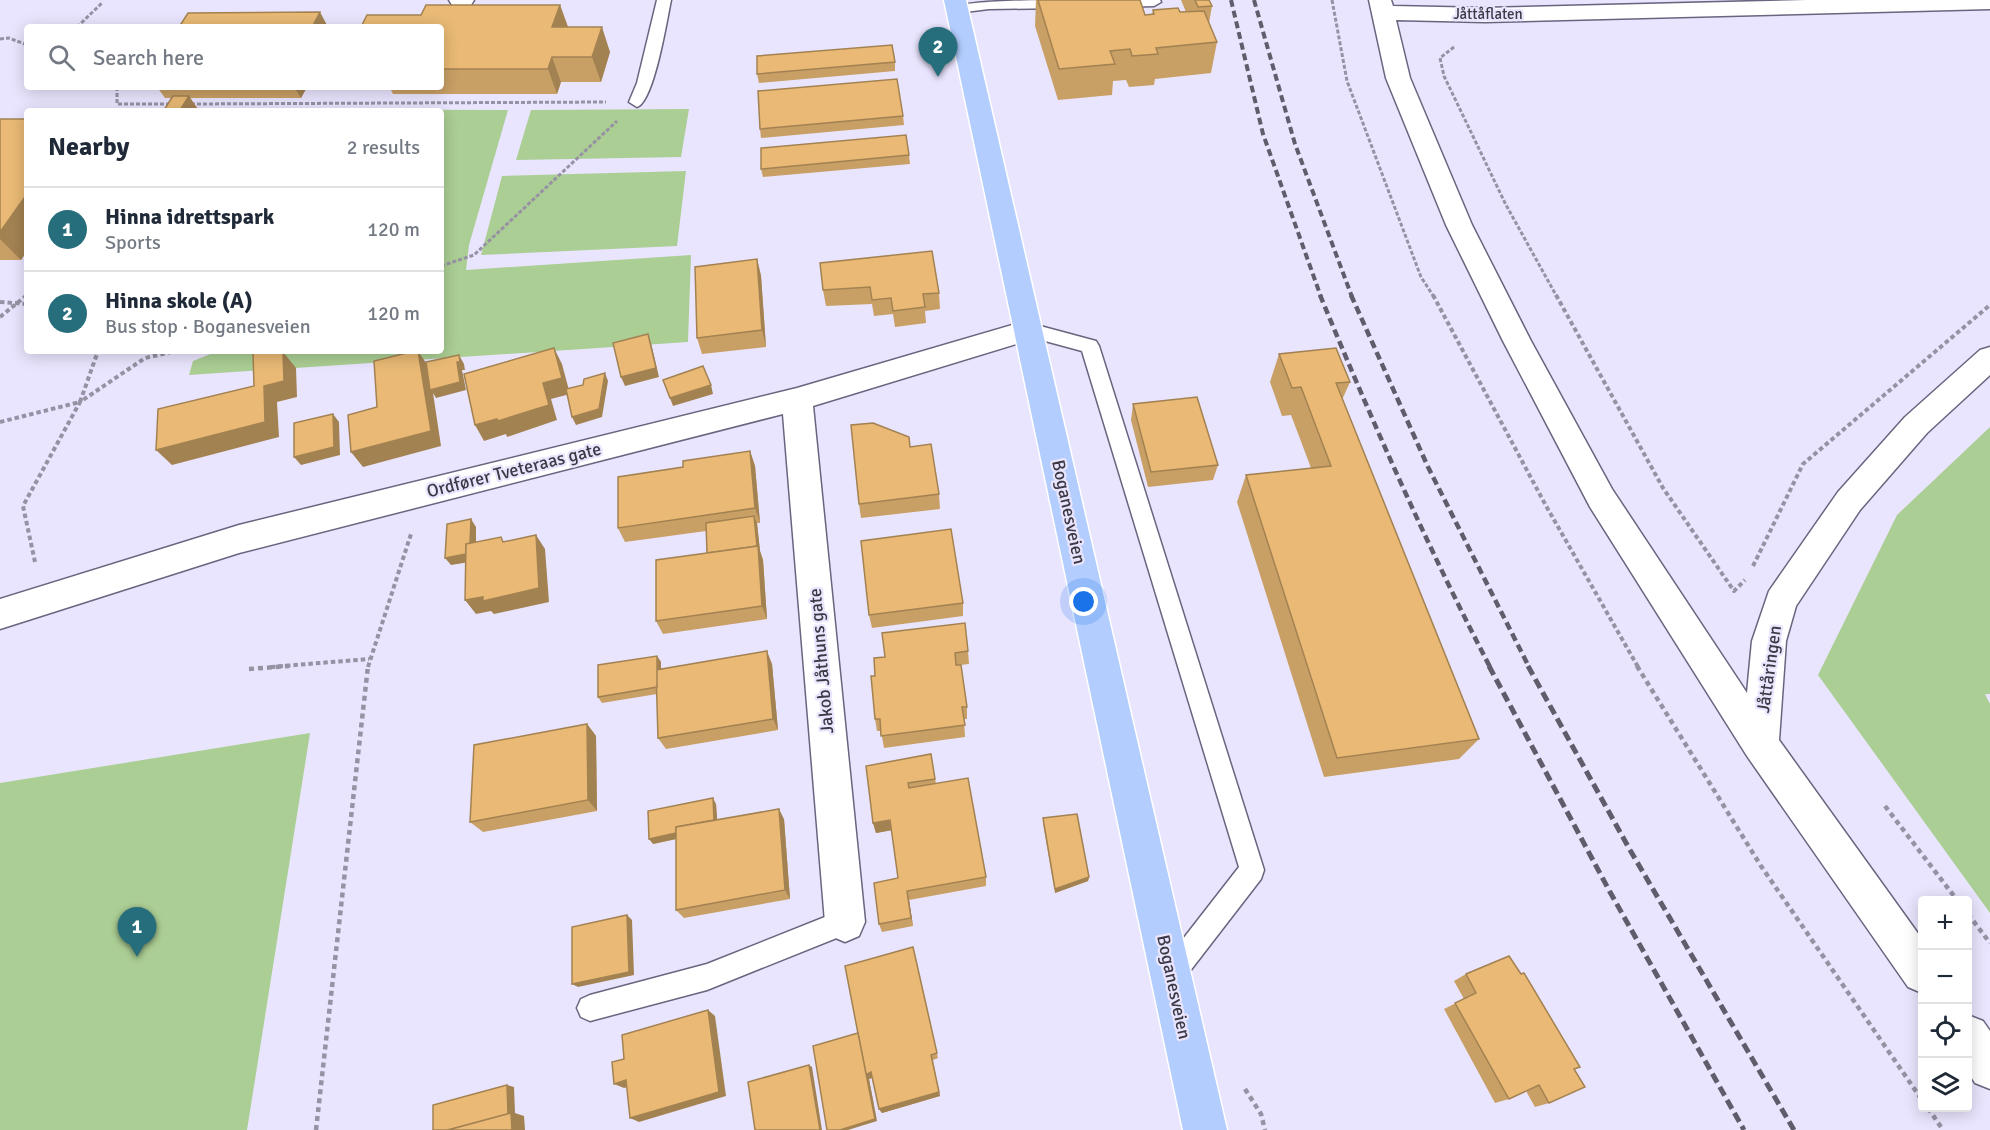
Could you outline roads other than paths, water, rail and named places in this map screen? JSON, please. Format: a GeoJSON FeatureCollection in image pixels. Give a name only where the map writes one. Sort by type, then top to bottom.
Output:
{"type":"FeatureCollection","features":[{"type":"Feature","properties":{"kind":"main road","name":"Boganesveien"},"geometry":{"type":"LineString","coordinates":[[956,4],[1205,1130]]}},
{"type":"Feature","properties":{"kind":"street","name":"Jåttåflaten"},"geometry":{"type":"LineString","coordinates":[[1381,7],[1485,15],[1732,5],[1990,2]]}},
{"type":"Feature","properties":{"kind":"street"},"geometry":{"type":"LineString","coordinates":[[1381,7],[1390,50],[1402,88],[1459,225],[1517,340],[1602,498],[1760,744],[1918,966]]}},
{"type":"Feature","properties":{"kind":"street","name":"Ordfører Tveteraas gate"},"geometry":{"type":"LineString","coordinates":[[0,614],[239,539],[797,399],[1029,330]]}},
{"type":"Feature","properties":{"kind":"street","name":"Jåttåringen"},"geometry":{"type":"LineString","coordinates":[[1760,744],[1769,641],[1781,601],[1849,501],[1916,425],[1990,358]]}},
{"type":"Feature","properties":{"kind":"street","name":"Jakob Jåthuns gate"},"geometry":{"type":"LineString","coordinates":[[797,399],[845,922]]}},
{"type":"Feature","properties":{"kind":"street"},"geometry":{"type":"LineString","coordinates":[[1972,1042],[1990,1068]]}},
{"type":"Feature","properties":{"kind":"lane"},"geometry":{"type":"LineString","coordinates":[[637,102],[645,83],[664,0]]}},
{"type":"Feature","properties":{"kind":"lane"},"geometry":{"type":"LineString","coordinates":[[956,4],[1154,2]]}},
{"type":"Feature","properties":{"kind":"lane"},"geometry":{"type":"LineString","coordinates":[[1029,330],[1090,346],[1252,870],[1171,975]]}},
{"type":"Feature","properties":{"kind":"lane"},"geometry":{"type":"LineString","coordinates":[[590,1008],[707,977],[845,922]]}},
{"type":"Feature","properties":{"kind":"railway"},"geometry":{"type":"LineString","coordinates":[[1231,0],[1263,134],[1321,297]]}},
{"type":"Feature","properties":{"kind":"railway"},"geometry":{"type":"LineString","coordinates":[[1254,0],[1295,144],[1352,297]]}},
{"type":"Feature","properties":{"kind":"railway"},"geometry":{"type":"LineString","coordinates":[[1320,295],[1401,483],[1490,667]]}},
{"type":"Feature","properties":{"kind":"railway"},"geometry":{"type":"LineString","coordinates":[[1351,295],[1428,467],[1529,667]]}},
{"type":"Feature","properties":{"kind":"railway"},"geometry":{"type":"LineString","coordinates":[[1489,666],[1610,892],[1744,1130]]}},
{"type":"Feature","properties":{"kind":"railway"},"geometry":{"type":"LineString","coordinates":[[1528,666],[1630,850],[1794,1130]]}},
{"type":"Feature","properties":{"kind":"place","name":"Hinna skole (A)"},"geometry":{"type":"Point","coordinates":[938,77]}},
{"type":"Feature","properties":{"kind":"place","name":"Hinna idrettspark"},"geometry":{"type":"Point","coordinates":[137,957]}}]}
